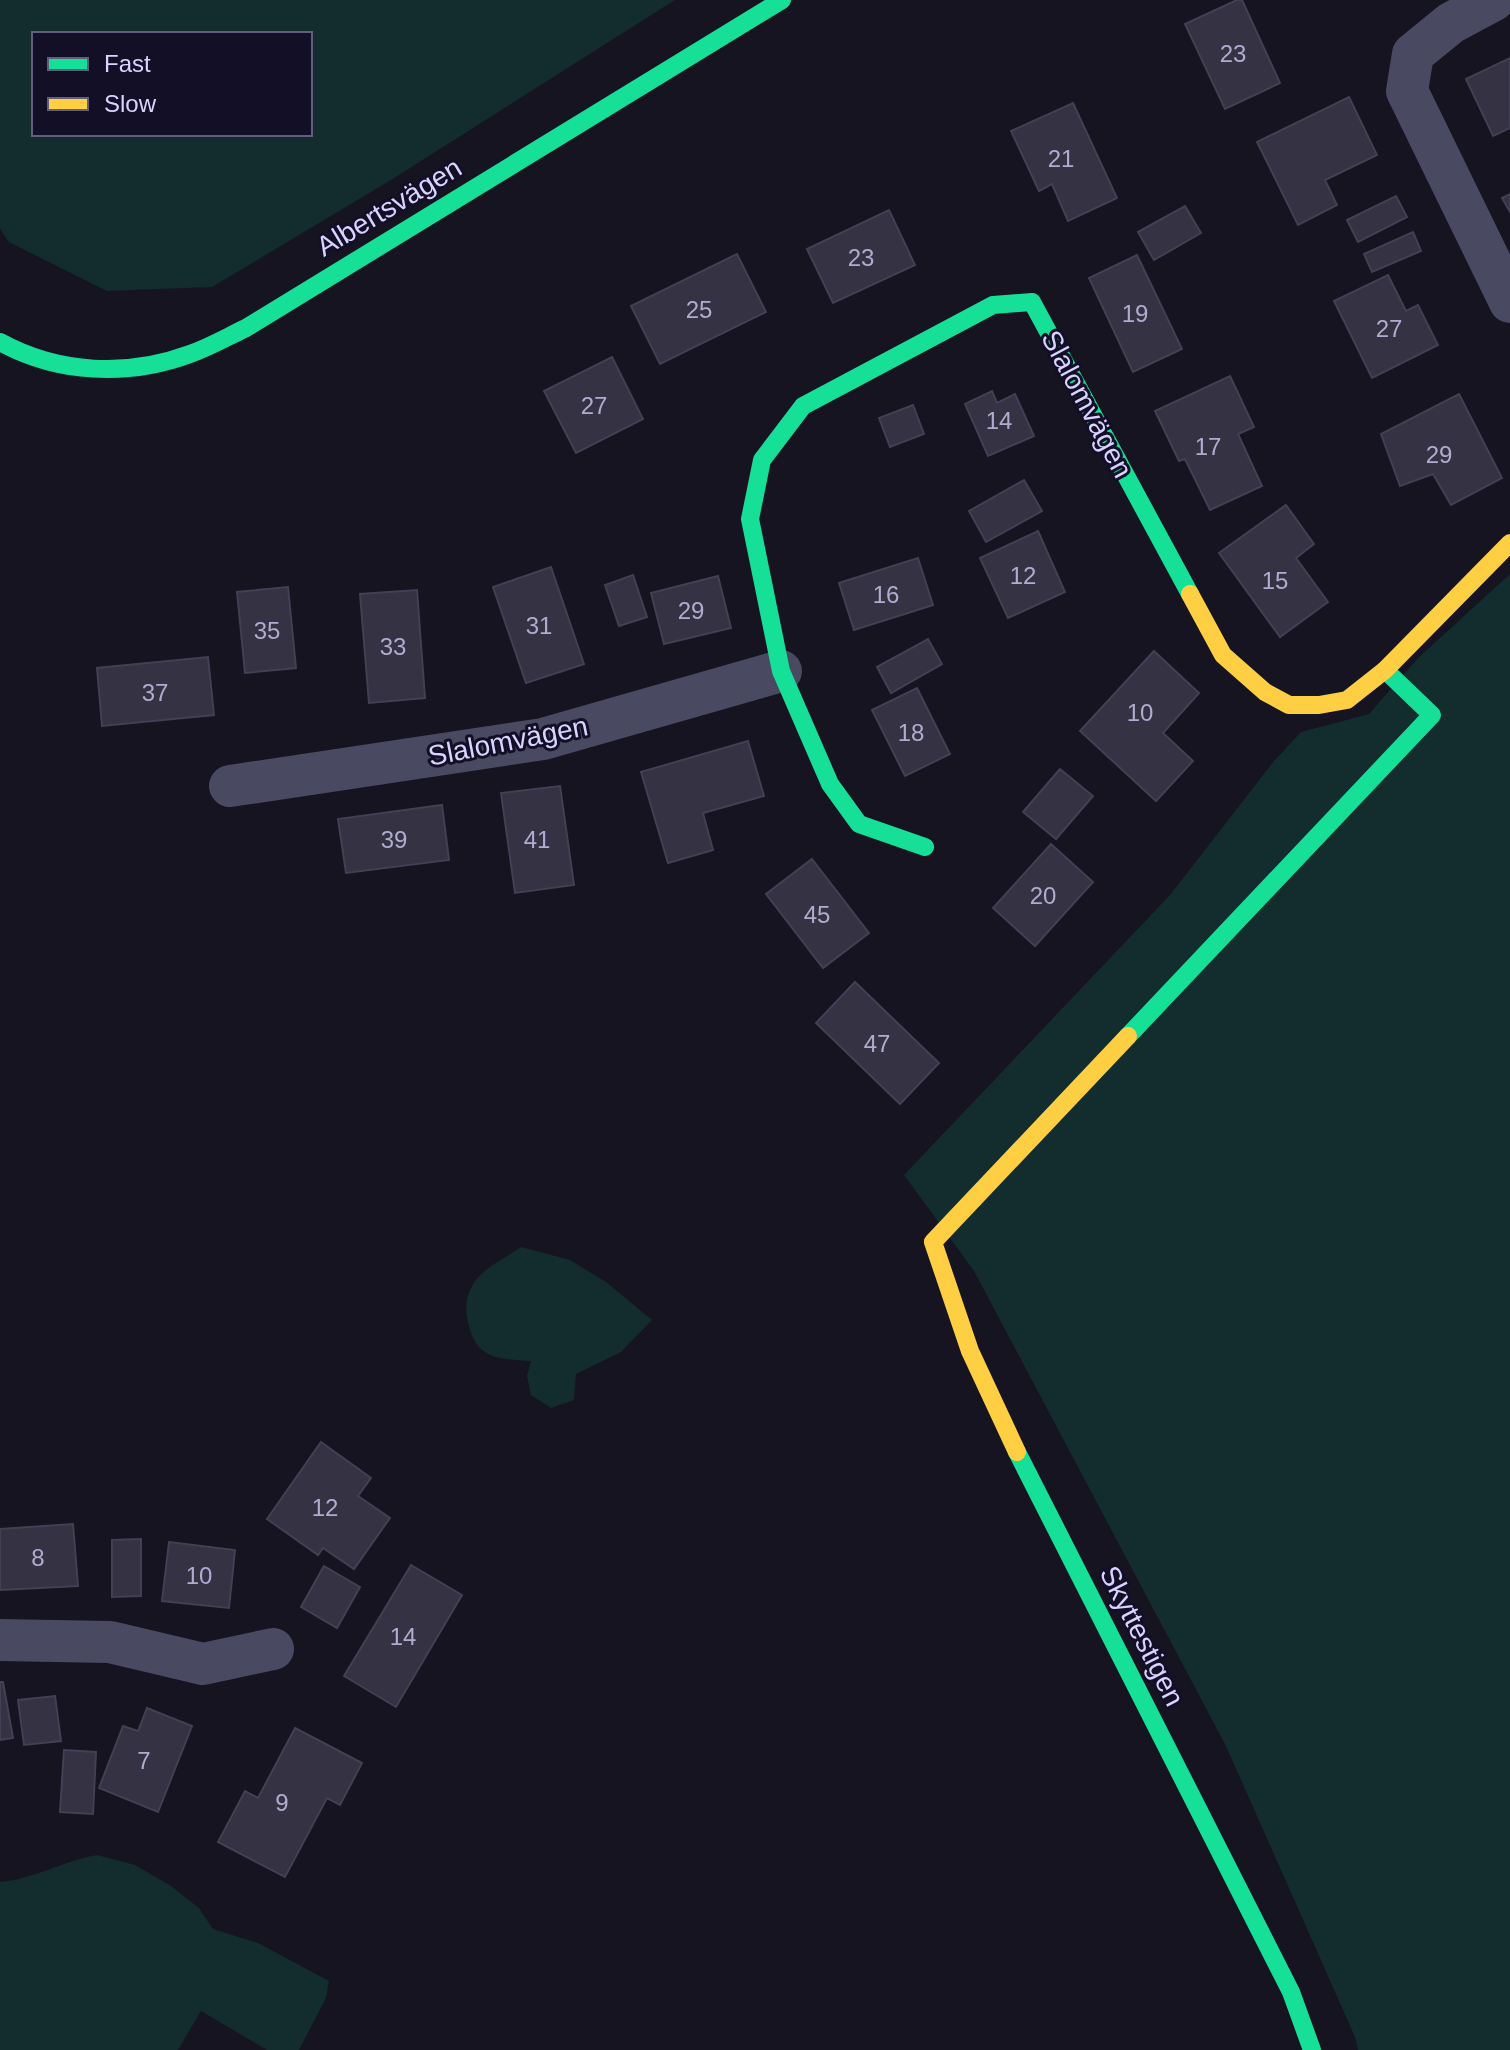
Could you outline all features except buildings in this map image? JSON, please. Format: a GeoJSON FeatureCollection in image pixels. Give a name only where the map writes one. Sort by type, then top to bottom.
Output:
{"type":"FeatureCollection","features":[{"type":"Feature","properties":{"kind":"street","name":"Albertsvägen"},"geometry":{"type":"LineString","coordinates":[[2,347],[76,368],[131,369],[186,356],[246,328],[782,0]]}},
{"type":"Feature","properties":{"kind":"street"},"geometry":{"type":"LineString","coordinates":[[1494,0],[1451,23],[1413,54],[1407,91],[1510,302]]}},
{"type":"Feature","properties":{"kind":"street","name":"Slalomvägen"},"geometry":{"type":"LineString","coordinates":[[925,847],[859,824],[830,784],[781,671],[750,519],[762,460],[803,406],[993,305],[1032,302],[1223,655],[1265,692],[1289,705],[1319,705],[1347,700],[1385,670],[1510,543]]}},
{"type":"Feature","properties":{"kind":"street","name":"Skyttestigen"},"geometry":{"type":"LineString","coordinates":[[1312,2050],[1291,1992],[1034,1487],[970,1351],[933,1242],[1432,715],[1385,670]]}},
{"type":"Feature","properties":{"kind":"street","name":"Slalomvägen"},"geometry":{"type":"LineString","coordinates":[[230,786],[543,739],[781,671]]}},
{"type":"Feature","properties":{"kind":"street"},"geometry":{"type":"LineString","coordinates":[[0,1640],[110,1642],[203,1664],[273,1649]]}},
{"type":"Feature","properties":{"kind":"green space"},"geometry":{"type":"Polygon","coordinates":[[[0,0],[675,0],[391,180],[212,287],[107,291],[9,242],[0,229],[0,0]]]}},
{"type":"Feature","properties":{"kind":"green space"},"geometry":{"type":"Polygon","coordinates":[[[1510,574],[1510,2050],[1358,2050],[1355,2037],[1226,1746],[974,1271],[904,1175],[1170,895],[1274,761],[1301,732],[1369,714],[1418,658],[1510,574]]]}},
{"type":"Feature","properties":{"kind":"green space"},"geometry":{"type":"Polygon","coordinates":[[[521,1247],[570,1260],[606,1282],[652,1320],[621,1352],[576,1374],[574,1400],[551,1408],[531,1395],[527,1376],[531,1361],[488,1354],[475,1341],[467,1317],[467,1298],[475,1281],[521,1247]]]}},
{"type":"Feature","properties":{"kind":"green space"},"geometry":{"type":"Polygon","coordinates":[[[97,1855],[135,1865],[171,1886],[199,1908],[213,1929],[258,1943],[329,1981],[326,1998],[299,2050],[267,2050],[201,2011],[178,2050],[0,2050],[0,1882],[97,1855]]]}},
{"type":"Feature","properties":{"kind":"traffic: fast"},"geometry":{"type":"LineString","coordinates":[[0,342],[45,361],[94,369],[142,366],[205,348],[246,328],[782,0]]}},
{"type":"Feature","properties":{"kind":"traffic: fast"},"geometry":{"type":"LineString","coordinates":[[925,847],[859,824],[830,784],[781,671],[750,519],[762,460],[803,406],[993,305],[1032,302],[1190,594]]}},
{"type":"Feature","properties":{"kind":"traffic: fast"},"geometry":{"type":"LineString","coordinates":[[1128,1036],[1432,715],[1385,670]]}},
{"type":"Feature","properties":{"kind":"traffic: fast"},"geometry":{"type":"LineString","coordinates":[[1017,1452],[1291,1992],[1312,2050]]}},
{"type":"Feature","properties":{"kind":"traffic: slow"},"geometry":{"type":"LineString","coordinates":[[1190,594],[1223,655],[1265,692],[1289,705],[1319,705],[1347,700],[1385,670],[1510,543]]}},
{"type":"Feature","properties":{"kind":"traffic: slow"},"geometry":{"type":"LineString","coordinates":[[1017,1452],[970,1351],[933,1242],[1128,1036]]}}]}
